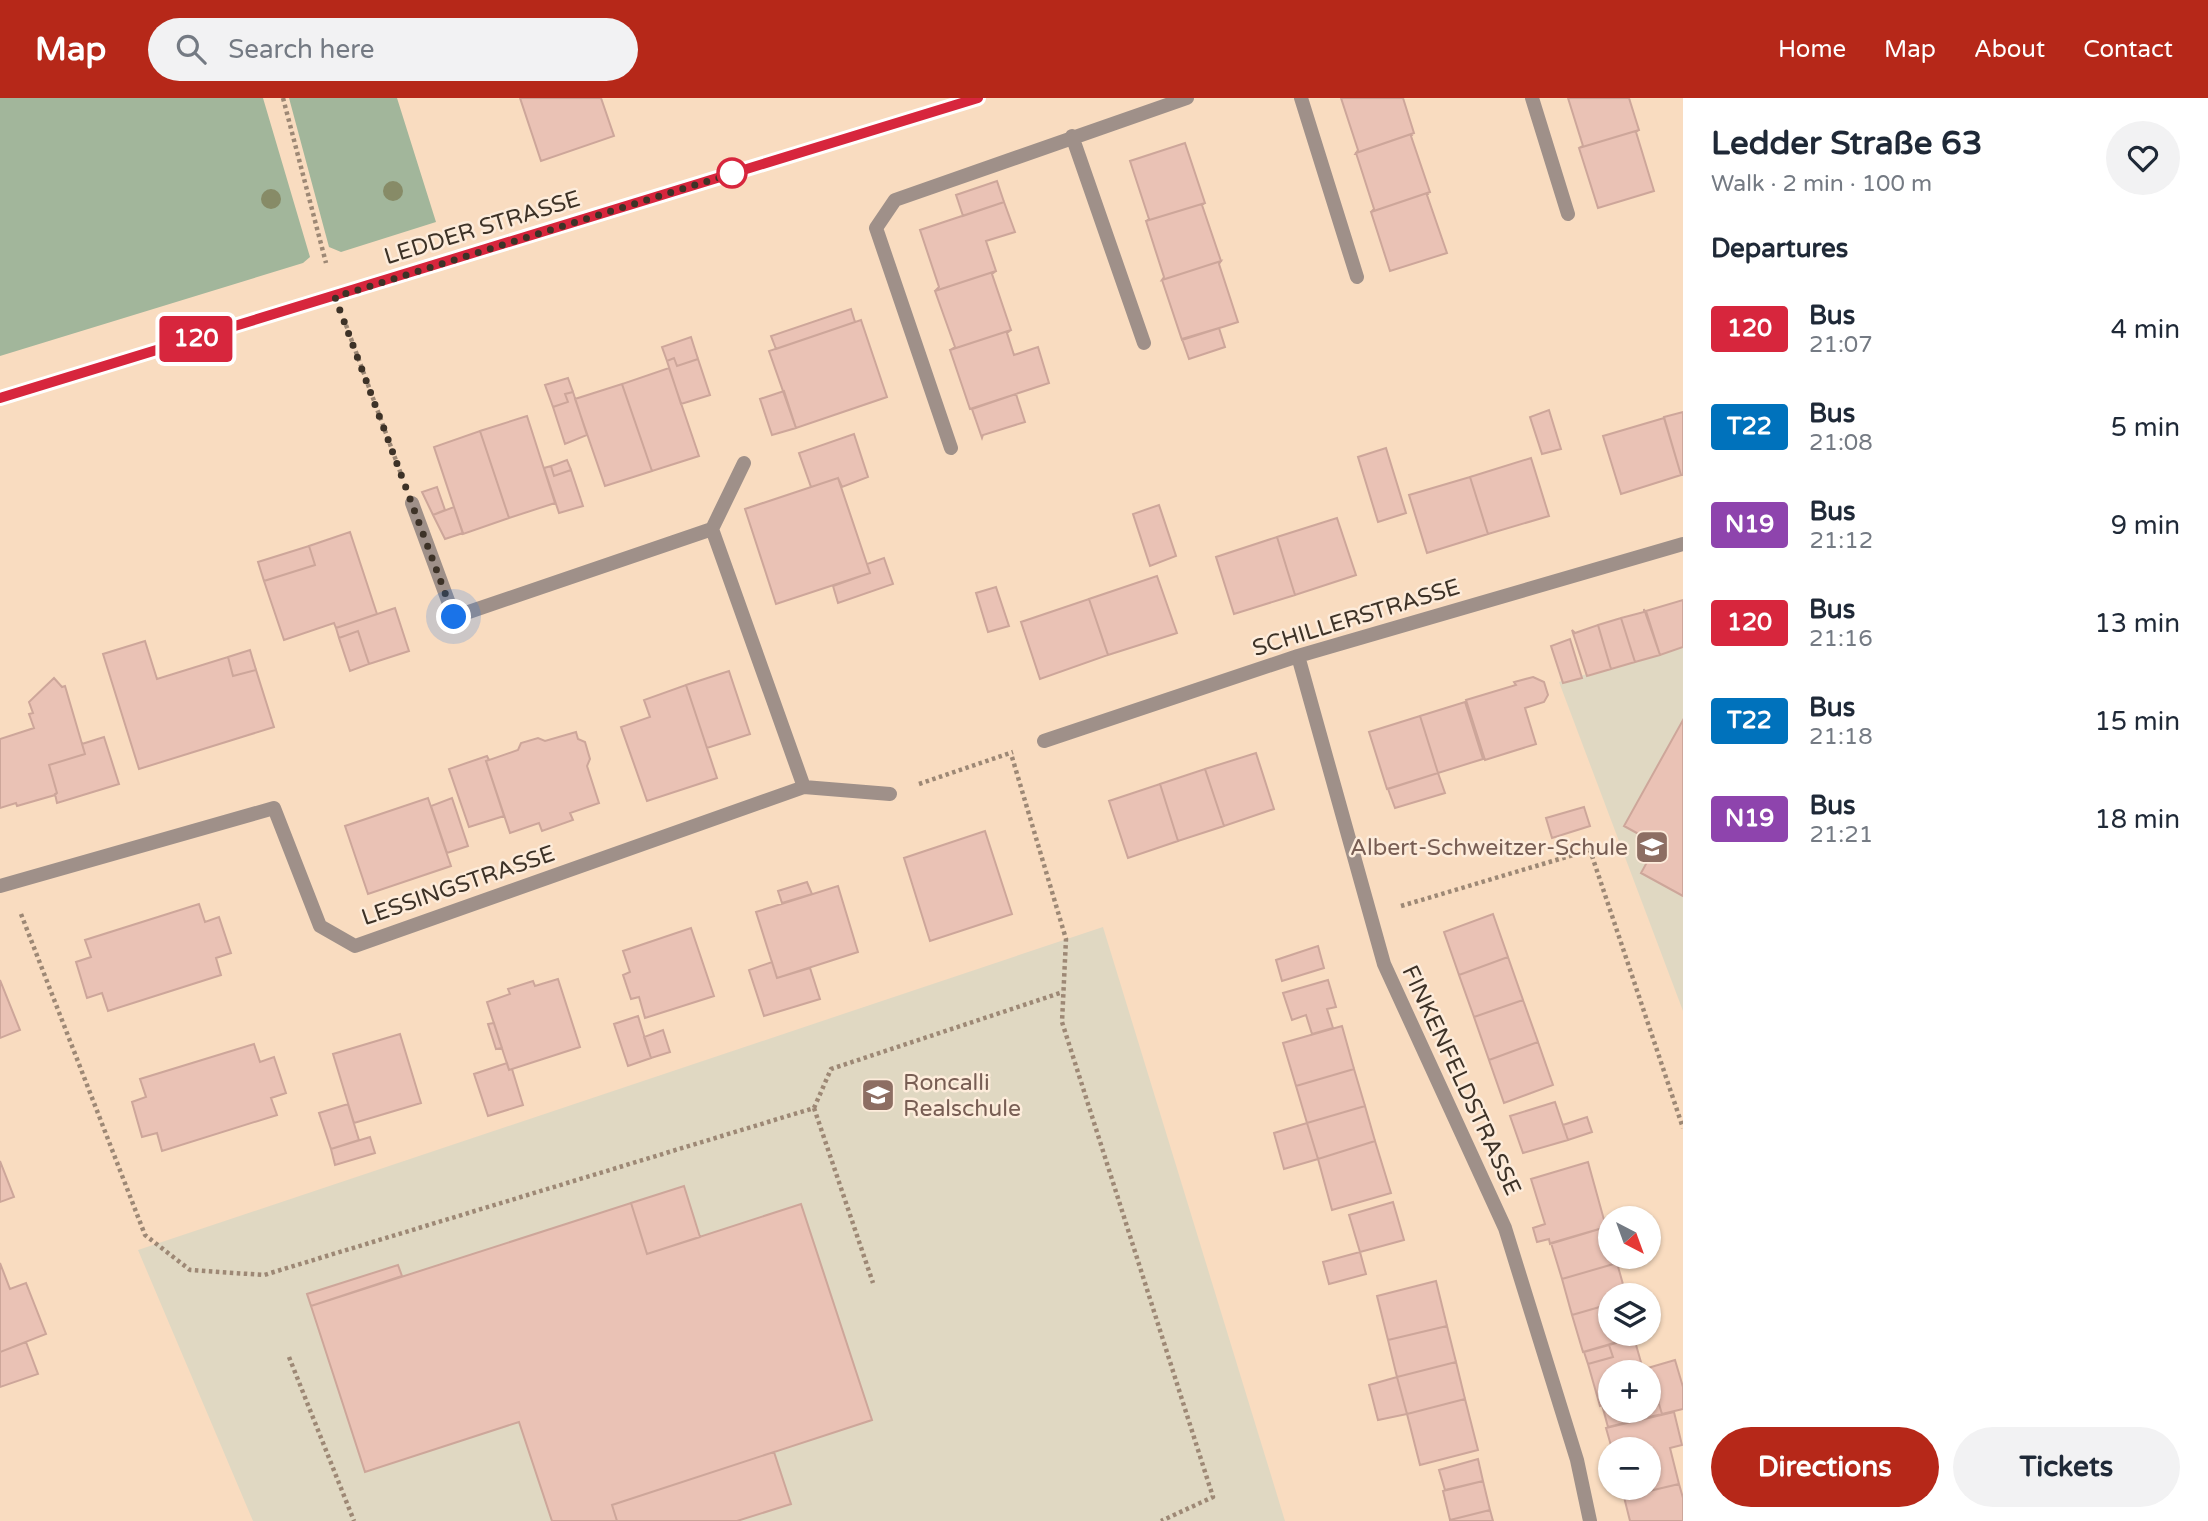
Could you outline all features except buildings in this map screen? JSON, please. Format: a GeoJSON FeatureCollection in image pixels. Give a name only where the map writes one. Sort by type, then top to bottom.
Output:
{"type":"FeatureCollection","features":[{"type":"Feature","properties":{"kind":"main road","name":"LEDDER STRASSE"},"geometry":{"type":"LineString","coordinates":[[0,398],[978,98]]}},
{"type":"Feature","properties":{"kind":"street"},"geometry":{"type":"LineString","coordinates":[[951,448],[876,228],[895,200],[1187,98]]}},
{"type":"Feature","properties":{"kind":"street"},"geometry":{"type":"LineString","coordinates":[[1301,98],[1357,277]]}},
{"type":"Feature","properties":{"kind":"street"},"geometry":{"type":"LineString","coordinates":[[1532,98],[1568,214]]}},
{"type":"Feature","properties":{"kind":"street"},"geometry":{"type":"LineString","coordinates":[[1072,136],[1144,343]]}},
{"type":"Feature","properties":{"kind":"street"},"geometry":{"type":"LineString","coordinates":[[412,503],[454,617],[712,529],[744,463]]}},
{"type":"Feature","properties":{"kind":"street"},"geometry":{"type":"LineString","coordinates":[[712,529],[804,787]]}},
{"type":"Feature","properties":{"kind":"street","name":"SCHILLERSTRASSE"},"geometry":{"type":"LineString","coordinates":[[1044,741],[1298,656],[1683,544]]}},
{"type":"Feature","properties":{"kind":"street","name":"FINKENFELDSTRASSE"},"geometry":{"type":"LineString","coordinates":[[1298,656],[1384,964],[1505,1228],[1577,1460],[1590,1521]]}},
{"type":"Feature","properties":{"kind":"street","name":"LESSINGSTRASSE"},"geometry":{"type":"LineString","coordinates":[[5,885],[274,808],[320,926],[355,946],[804,787],[890,794]]}},
{"type":"Feature","properties":{"kind":"path"},"geometry":{"type":"LineString","coordinates":[[282,98],[335,297],[412,503]]}},
{"type":"Feature","properties":{"kind":"path"},"geometry":{"type":"LineString","coordinates":[[890,794],[1044,741]]}},
{"type":"Feature","properties":{"kind":"path"},"geometry":{"type":"LineString","coordinates":[[1011,753],[1066,939],[1062,1022],[1213,1497],[1161,1521]]}},
{"type":"Feature","properties":{"kind":"path"},"geometry":{"type":"LineString","coordinates":[[1370,915],[1590,850],[1683,1128]]}},
{"type":"Feature","properties":{"kind":"path"},"geometry":{"type":"LineString","coordinates":[[5,885],[145,1235],[190,1270],[264,1275],[814,1108]]}},
{"type":"Feature","properties":{"kind":"path"},"geometry":{"type":"LineString","coordinates":[[873,1283],[814,1108],[831,1069],[1063,992]]}},
{"type":"Feature","properties":{"kind":"path"},"geometry":{"type":"LineString","coordinates":[[289,1357],[354,1521]]}},
{"type":"Feature","properties":{"kind":"shaded area","name":"Albert-Schweitzer-Schule"},"geometry":{"type":"Polygon","coordinates":[[[1683,647],[1683,1011],[1559,682],[1683,647]]]}},
{"type":"Feature","properties":{"kind":"shaded area","name":"Roncalli Realschule"},"geometry":{"type":"Polygon","coordinates":[[[1103,927],[1285,1521],[253,1521],[138,1250],[1103,927]]]}},
{"type":"Feature","properties":{"kind":"green space"},"geometry":{"type":"Polygon","coordinates":[[[0,98],[263,98],[310,257],[303,263],[0,356],[0,98]]]}},
{"type":"Feature","properties":{"kind":"green space"},"geometry":{"type":"Polygon","coordinates":[[[289,98],[397,98],[436,222],[341,252],[329,247],[289,98]]]}},
{"type":"Feature","properties":{"kind":"bus line","name":"120"},"geometry":{"type":"LineString","coordinates":[[0,398],[978,98]]}},
{"type":"Feature","properties":{"kind":"place","name":"Albert-Schweitzer-Schule"},"geometry":{"type":"Point","coordinates":[1652,847]}},
{"type":"Feature","properties":{"kind":"place","name":"Roncalli Realschule"},"geometry":{"type":"Point","coordinates":[878,1095]}},
{"type":"Feature","properties":{"kind":"route"},"geometry":{"type":"LineString","coordinates":[[454,617],[335,297],[737,172],[732,173]]}}]}
